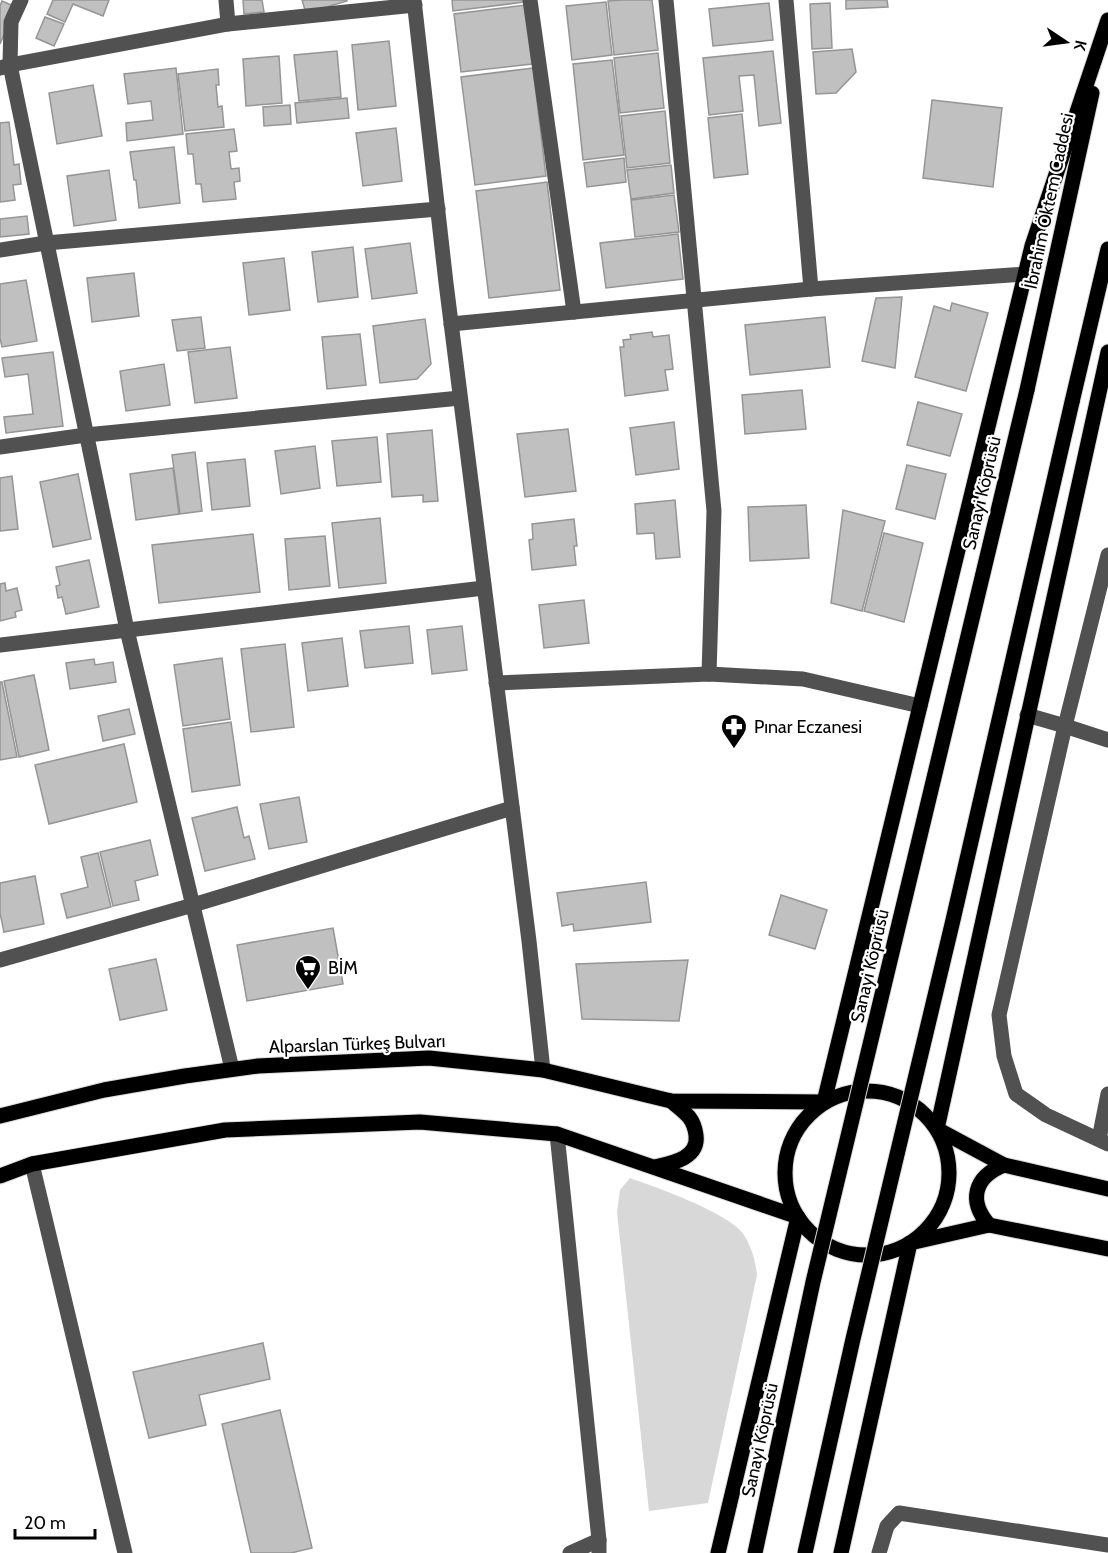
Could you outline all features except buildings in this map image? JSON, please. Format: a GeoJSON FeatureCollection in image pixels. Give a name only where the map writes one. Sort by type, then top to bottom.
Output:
{"type":"FeatureCollection","features":[{"type":"Feature","properties":{"kind":"main road"},"geometry":{"type":"LineString","coordinates":[[825,1102],[1032,246],[1108,20]]}},
{"type":"Feature","properties":{"kind":"main road","name":"İbrahim Öktem Caddesi"},"geometry":{"type":"LineString","coordinates":[[1027,390],[1108,20]]}},
{"type":"Feature","properties":{"kind":"main road"},"geometry":{"type":"LineString","coordinates":[[805,1553],[1108,249]]}},
{"type":"Feature","properties":{"kind":"main road"},"geometry":{"type":"LineString","coordinates":[[937,1129],[1108,352]]}},
{"type":"Feature","properties":{"kind":"main road","name":"Sanayi Köprüsü"},"geometry":{"type":"LineString","coordinates":[[755,1553],[813,1282],[1027,390]]}},
{"type":"Feature","properties":{"kind":"main road","name":"Alparslan Türkeş Bulvarı"},"geometry":{"type":"LineString","coordinates":[[0,1116],[104,1090],[232,1069],[429,1058],[543,1070],[671,1101],[825,1102]]}},
{"type":"Feature","properties":{"kind":"main road"},"geometry":{"type":"LineString","coordinates":[[841,1553],[910,1243],[930,1226],[943,1204],[949,1179],[948,1161],[937,1129],[920,1109],[898,1096],[873,1090],[848,1092],[825,1102],[805,1119],[791,1141],[785,1167],[787,1193],[798,1216],[814,1236],[836,1249],[861,1255],[886,1253],[910,1243],[989,1225],[1108,1249]]}},
{"type":"Feature","properties":{"kind":"main road"},"geometry":{"type":"LineString","coordinates":[[655,1167],[677,1161],[691,1153],[697,1142],[695,1127],[689,1117],[671,1101]]}},
{"type":"Feature","properties":{"kind":"main road"},"geometry":{"type":"LineString","coordinates":[[0,1176],[32,1164],[225,1130],[420,1122],[557,1134],[798,1216]]}},
{"type":"Feature","properties":{"kind":"main road"},"geometry":{"type":"LineString","coordinates":[[937,1129],[1004,1165],[1108,1190]]}},
{"type":"Feature","properties":{"kind":"main road"},"geometry":{"type":"LineString","coordinates":[[989,1225],[979,1211],[976,1193],[985,1176],[1004,1165]]}},
{"type":"Feature","properties":{"kind":"main road"},"geometry":{"type":"LineString","coordinates":[[718,1553],[798,1216]]}},
{"type":"Feature","properties":{"kind":"street"},"geometry":{"type":"LineString","coordinates":[[21,0],[11,22],[5,67],[46,243],[127,630],[232,1069]]}},
{"type":"Feature","properties":{"kind":"street"},"geometry":{"type":"LineString","coordinates":[[226,0],[228,24]]}},
{"type":"Feature","properties":{"kind":"street"},"geometry":{"type":"LineString","coordinates":[[530,0],[573,312]]}},
{"type":"Feature","properties":{"kind":"street"},"geometry":{"type":"LineString","coordinates":[[666,0],[714,511],[709,674]]}},
{"type":"Feature","properties":{"kind":"street"},"geometry":{"type":"LineString","coordinates":[[786,0],[811,289]]}},
{"type":"Feature","properties":{"kind":"street"},"geometry":{"type":"LineString","coordinates":[[5,67],[228,24],[414,3],[543,1070]]}},
{"type":"Feature","properties":{"kind":"street"},"geometry":{"type":"LineString","coordinates":[[0,250],[46,243],[438,209]]}},
{"type":"Feature","properties":{"kind":"street"},"geometry":{"type":"LineString","coordinates":[[451,324],[811,289],[1026,274]]}},
{"type":"Feature","properties":{"kind":"street"},"geometry":{"type":"LineString","coordinates":[[0,447],[86,435],[460,398]]}},
{"type":"Feature","properties":{"kind":"street"},"geometry":{"type":"LineString","coordinates":[[1108,555],[1105,577],[1065,726],[999,1015],[1004,1056],[1016,1094],[1046,1115],[1103,1142],[1108,1094]]}},
{"type":"Feature","properties":{"kind":"street"},"geometry":{"type":"LineString","coordinates":[[0,645],[484,588]]}},
{"type":"Feature","properties":{"kind":"street"},"geometry":{"type":"LineString","coordinates":[[496,683],[709,674],[803,680],[920,706]]}},
{"type":"Feature","properties":{"kind":"street"},"geometry":{"type":"LineString","coordinates":[[1027,715],[1108,740]]}},
{"type":"Feature","properties":{"kind":"street"},"geometry":{"type":"LineString","coordinates":[[0,960],[193,905],[512,808]]}},
{"type":"Feature","properties":{"kind":"street"},"geometry":{"type":"LineString","coordinates":[[557,1134],[599,1547],[570,1553]]}},
{"type":"Feature","properties":{"kind":"street"},"geometry":{"type":"LineString","coordinates":[[32,1164],[125,1553]]}},
{"type":"Feature","properties":{"kind":"street"},"geometry":{"type":"LineString","coordinates":[[879,1553],[887,1526],[899,1513],[1108,1545]]}},
{"type":"Feature","properties":{"kind":"shaded area"},"geometry":{"type":"Polygon","coordinates":[[[630,1178],[691,1202],[724,1218],[744,1235],[754,1259],[757,1275],[708,1503],[649,1511],[617,1212],[620,1190],[630,1178]]]}},
{"type":"Feature","properties":{"kind":"place","name":"Pınar Eczanesi"},"geometry":{"type":"Point","coordinates":[734,750]}},
{"type":"Feature","properties":{"kind":"place","name":"BİM"},"geometry":{"type":"Point","coordinates":[308,991]}}]}
